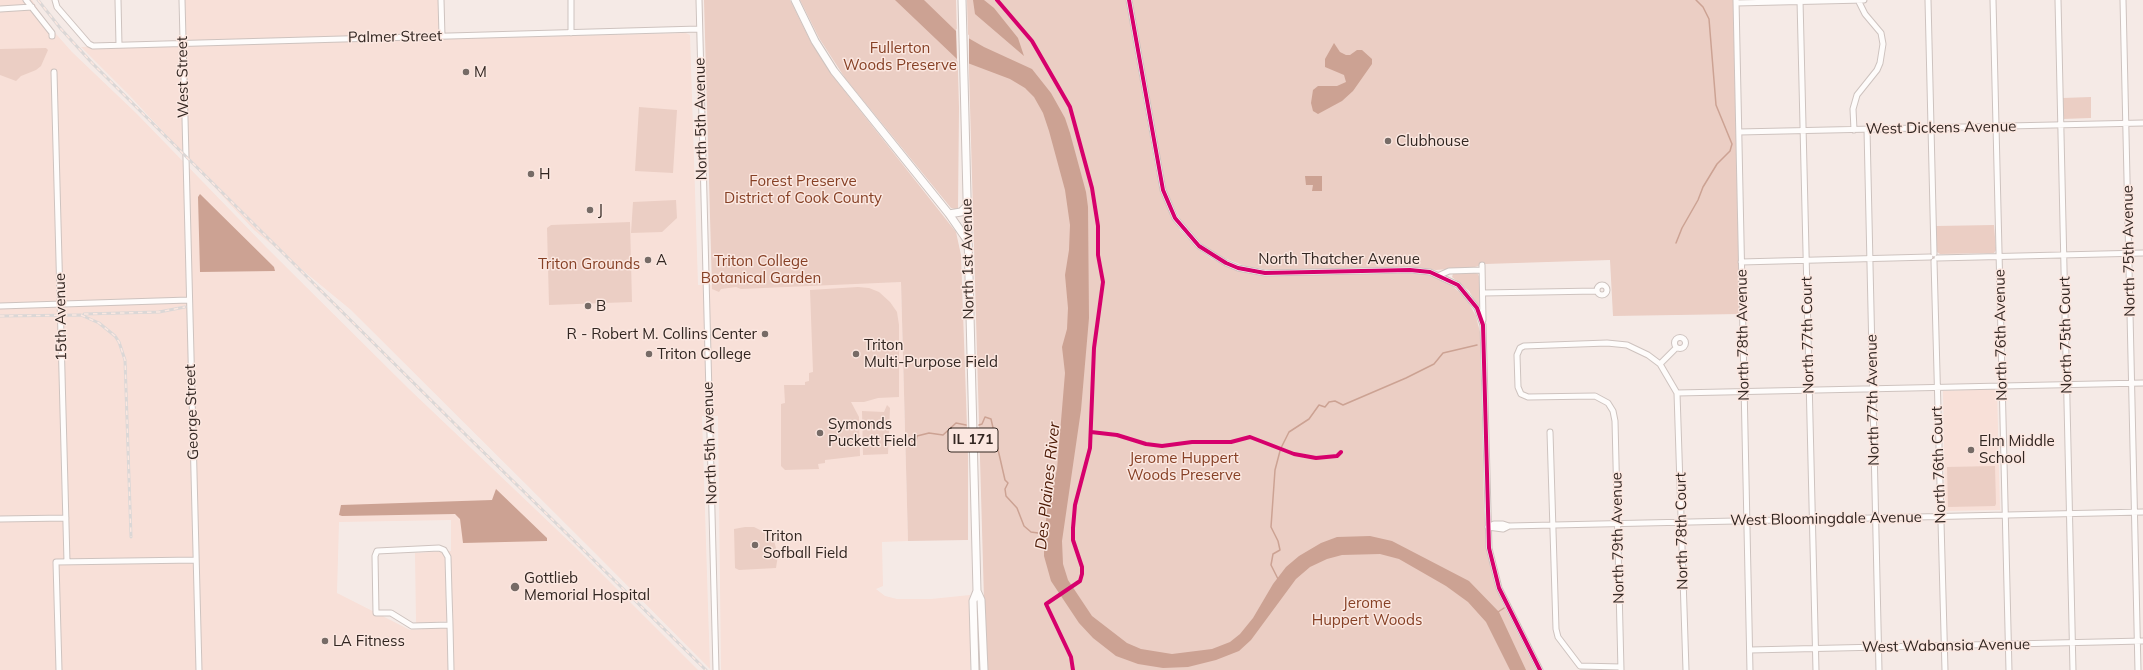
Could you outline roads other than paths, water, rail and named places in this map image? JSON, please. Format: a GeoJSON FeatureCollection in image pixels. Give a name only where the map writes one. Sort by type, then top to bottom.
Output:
{"type":"FeatureCollection","features":[{"type":"Feature","properties":{"kind":"main road"},"geometry":{"type":"LineString","coordinates":[[795,0],[815,41],[834,71],[950,214],[967,240]]}},
{"type":"Feature","properties":{"kind":"main road","name":"North 1st Avenue"},"geometry":{"type":"LineString","coordinates":[[962,0],[977,591],[981,600],[984,670]]}},
{"type":"Feature","properties":{"kind":"main road"},"geometry":{"type":"LineString","coordinates":[[950,214],[961,212],[967,206]]}},
{"type":"Feature","properties":{"kind":"main road","name":"North 1st Avenue"},"geometry":{"type":"LineString","coordinates":[[975,670],[973,601],[977,591]]}},
{"type":"Feature","properties":{"kind":"street"},"geometry":{"type":"LineString","coordinates":[[26,0],[52,33],[52,36]]}},
{"type":"Feature","properties":{"kind":"street","name":"Palmer Street"},"geometry":{"type":"LineString","coordinates":[[55,0],[57,7],[91,45],[699,29]]}},
{"type":"Feature","properties":{"kind":"street"},"geometry":{"type":"LineString","coordinates":[[118,0],[119,45]]}},
{"type":"Feature","properties":{"kind":"street","name":"West Street"},"geometry":{"type":"LineString","coordinates":[[182,0],[185,155]]}},
{"type":"Feature","properties":{"kind":"street"},"geometry":{"type":"LineString","coordinates":[[441,0],[442,36]]}},
{"type":"Feature","properties":{"kind":"street"},"geometry":{"type":"LineString","coordinates":[[571,0],[571,33]]}},
{"type":"Feature","properties":{"kind":"street","name":"North 5th Avenue"},"geometry":{"type":"LineString","coordinates":[[699,0],[716,670]]}},
{"type":"Feature","properties":{"kind":"street","name":"North Thatcher Avenue"},"geometry":{"type":"LineString","coordinates":[[1129,0],[1163,190],[1175,218],[1199,246],[1226,263],[1250,271],[1410,270],[1440,275],[1449,279],[1464,290],[1477,308],[1483,325],[1489,548],[1499,588],[1540,670]]}},
{"type":"Feature","properties":{"kind":"street"},"geometry":{"type":"LineString","coordinates":[[1854,130],[1853,109],[1856,95],[1877,70],[1883,44],[1881,33],[1865,14],[1858,0]]}},
{"type":"Feature","properties":{"kind":"street"},"geometry":{"type":"LineString","coordinates":[[1736,2],[1864,0]]}},
{"type":"Feature","properties":{"kind":"street","name":"North 76th Court"},"geometry":{"type":"LineString","coordinates":[[1928,0],[1945,670]]}},
{"type":"Feature","properties":{"kind":"street","name":"North 76th Avenue"},"geometry":{"type":"LineString","coordinates":[[1993,0],[2009,670]]}},
{"type":"Feature","properties":{"kind":"street","name":"North 75th Court"},"geometry":{"type":"LineString","coordinates":[[2058,0],[2073,670]]}},
{"type":"Feature","properties":{"kind":"street","name":"North 75th Avenue"},"geometry":{"type":"LineString","coordinates":[[2123,0],[2128,253],[2140,642],[2138,670]]}},
{"type":"Feature","properties":{"kind":"street","name":"North 77th Court"},"geometry":{"type":"LineString","coordinates":[[1800,1],[1816,670]]}},
{"type":"Feature","properties":{"kind":"street","name":"North 78th Avenue"},"geometry":{"type":"LineString","coordinates":[[1736,2],[1750,670]]}},
{"type":"Feature","properties":{"kind":"street"},"geometry":{"type":"LineString","coordinates":[[0,9],[32,7]]}},
{"type":"Feature","properties":{"kind":"street","name":"15th Avenue"},"geometry":{"type":"LineString","coordinates":[[54,72],[67,562]]}},
{"type":"Feature","properties":{"kind":"street","name":"West Dickens Avenue"},"geometry":{"type":"LineString","coordinates":[[1738,132],[2143,123]]}},
{"type":"Feature","properties":{"kind":"street","name":"North 77th Avenue"},"geometry":{"type":"LineString","coordinates":[[1867,129],[1880,670]]}},
{"type":"Feature","properties":{"kind":"street","name":"George Street"},"geometry":{"type":"LineString","coordinates":[[185,155],[199,670]]}},
{"type":"Feature","properties":{"kind":"street"},"geometry":{"type":"LineString","coordinates":[[1741,262],[2143,253]]}},
{"type":"Feature","properties":{"kind":"street"},"geometry":{"type":"LineString","coordinates":[[1440,275],[1448,271],[1482,268],[1483,325]]}},
{"type":"Feature","properties":{"kind":"street"},"geometry":{"type":"LineString","coordinates":[[1483,294],[1597,291]]}},
{"type":"Feature","properties":{"kind":"street"},"geometry":{"type":"LineString","coordinates":[[0,306],[189,300]]}},
{"type":"Feature","properties":{"kind":"street","name":"North 79th Avenue"},"geometry":{"type":"LineString","coordinates":[[1621,668],[1615,421],[1611,406],[1601,397],[1595,396],[1528,397],[1521,394],[1518,387],[1517,355],[1520,348],[1524,346],[1618,344],[1638,350],[1660,364]]}},
{"type":"Feature","properties":{"kind":"street"},"geometry":{"type":"LineString","coordinates":[[1676,348],[1660,364],[1677,393],[2143,382]]}},
{"type":"Feature","properties":{"kind":"street","name":"North 78th Court"},"geometry":{"type":"LineString","coordinates":[[1677,393],[1686,670]]}},
{"type":"Feature","properties":{"kind":"street"},"geometry":{"type":"LineString","coordinates":[[1550,432],[1556,629],[1558,637],[1580,666],[1621,668]]}},
{"type":"Feature","properties":{"kind":"street","name":"West Bloomingdale Avenue"},"geometry":{"type":"LineString","coordinates":[[1488,527],[1503,529],[1509,526],[2143,512]]}},
{"type":"Feature","properties":{"kind":"street"},"geometry":{"type":"LineString","coordinates":[[0,519],[66,518]]}},
{"type":"Feature","properties":{"kind":"street"},"geometry":{"type":"LineString","coordinates":[[450,625],[412,626],[391,614],[376,613],[375,556],[377,551],[439,548],[444,550],[448,557],[450,625],[451,670]]}},
{"type":"Feature","properties":{"kind":"street"},"geometry":{"type":"LineString","coordinates":[[59,670],[56,562],[196,560]]}},
{"type":"Feature","properties":{"kind":"street","name":"West Wabansia Avenue"},"geometry":{"type":"LineString","coordinates":[[1750,650],[2140,642]]}},
{"type":"Feature","properties":{"kind":"waterway"},"geometry":{"type":"LineString","coordinates":[[1676,243],[1703,187],[1717,164],[1730,151],[1732,144],[1716,105],[1709,19],[1703,7],[1696,0]]}},
{"type":"Feature","properties":{"kind":"waterway"},"geometry":{"type":"LineString","coordinates":[[1281,448],[1289,432],[1309,419],[1319,405],[1325,407],[1329,402],[1335,401],[1343,405],[1406,378],[1434,364],[1443,353],[1477,345]]}},
{"type":"Feature","properties":{"kind":"waterway","name":"Des Plaines River"},"geometry":{"type":"LineString","coordinates":[[979,425],[982,424],[985,417],[991,419],[1005,480],[1008,483],[1005,489],[1006,496],[1017,508],[1024,526],[1031,532],[1045,534]]}},
{"type":"Feature","properties":{"kind":"waterway"},"geometry":{"type":"LineString","coordinates":[[903,442],[916,441],[917,436],[929,433],[943,435],[956,423],[966,425]]}},
{"type":"Feature","properties":{"kind":"waterway"},"geometry":{"type":"LineString","coordinates":[[1278,579],[1271,565],[1273,554],[1280,550],[1278,541],[1271,527],[1275,470],[1280,451]]}},
{"type":"Feature","properties":{"kind":"waterway"},"geometry":{"type":"LineString","coordinates":[[1498,612],[1504,608]]}},
{"type":"Feature","properties":{"kind":"railway"},"geometry":{"type":"LineString","coordinates":[[38,0],[61,29],[92,63],[466,435],[706,670]]}},
{"type":"Feature","properties":{"kind":"railway"},"geometry":{"type":"LineString","coordinates":[[84,314],[159,312],[185,307]]}},
{"type":"Feature","properties":{"kind":"railway"},"geometry":{"type":"LineString","coordinates":[[0,316],[81,315],[99,323],[115,336],[119,342],[125,360],[131,537]]}},
{"type":"Feature","properties":{"kind":"place","name":"M"},"geometry":{"type":"Point","coordinates":[466,72]}},
{"type":"Feature","properties":{"kind":"place","name":"Clubhouse"},"geometry":{"type":"Point","coordinates":[1388,141]}},
{"type":"Feature","properties":{"kind":"place","name":"H"},"geometry":{"type":"Point","coordinates":[531,174]}},
{"type":"Feature","properties":{"kind":"place","name":"J"},"geometry":{"type":"Point","coordinates":[590,210]}},
{"type":"Feature","properties":{"kind":"place","name":"A"},"geometry":{"type":"Point","coordinates":[648,260]}},
{"type":"Feature","properties":{"kind":"place","name":"B"},"geometry":{"type":"Point","coordinates":[588,306]}},
{"type":"Feature","properties":{"kind":"place","name":"R - Robert M. Collins Center"},"geometry":{"type":"Point","coordinates":[765,334]}},
{"type":"Feature","properties":{"kind":"place","name":"Triton College"},"geometry":{"type":"Point","coordinates":[649,354]}},
{"type":"Feature","properties":{"kind":"place","name":"Triton Multi-Purpose Field"},"geometry":{"type":"Point","coordinates":[856,354]}},
{"type":"Feature","properties":{"kind":"place","name":"Symonds Puckett Field"},"geometry":{"type":"Point","coordinates":[820,433]}},
{"type":"Feature","properties":{"kind":"place","name":"Elm Middle School"},"geometry":{"type":"Point","coordinates":[1971,450]}},
{"type":"Feature","properties":{"kind":"place","name":"Triton Sofball Field"},"geometry":{"type":"Point","coordinates":[755,545]}},
{"type":"Feature","properties":{"kind":"place","name":"Gottlieb Memorial Hospital"},"geometry":{"type":"Point","coordinates":[515,587]}},
{"type":"Feature","properties":{"kind":"place","name":"LA Fitness"},"geometry":{"type":"Point","coordinates":[325,641]}},
{"type":"Feature","properties":{"kind":"park label","name":"Fullerton Woods Preserve"},"geometry":{"type":"Point","coordinates":[900,56]}},
{"type":"Feature","properties":{"kind":"park label","name":"Forest Preserve District of Cook County"},"geometry":{"type":"Point","coordinates":[803,190]}},
{"type":"Feature","properties":{"kind":"park label","name":"Triton Grounds"},"geometry":{"type":"Point","coordinates":[589,264]}},
{"type":"Feature","properties":{"kind":"park label","name":"Triton College Botanical Garden"},"geometry":{"type":"Point","coordinates":[761,270]}},
{"type":"Feature","properties":{"kind":"park label","name":"Jerome Huppert Woods Preserve"},"geometry":{"type":"Point","coordinates":[1184,466]}},
{"type":"Feature","properties":{"kind":"park label","name":"Jerome Huppert Woods"},"geometry":{"type":"Point","coordinates":[1367,612]}}]}
